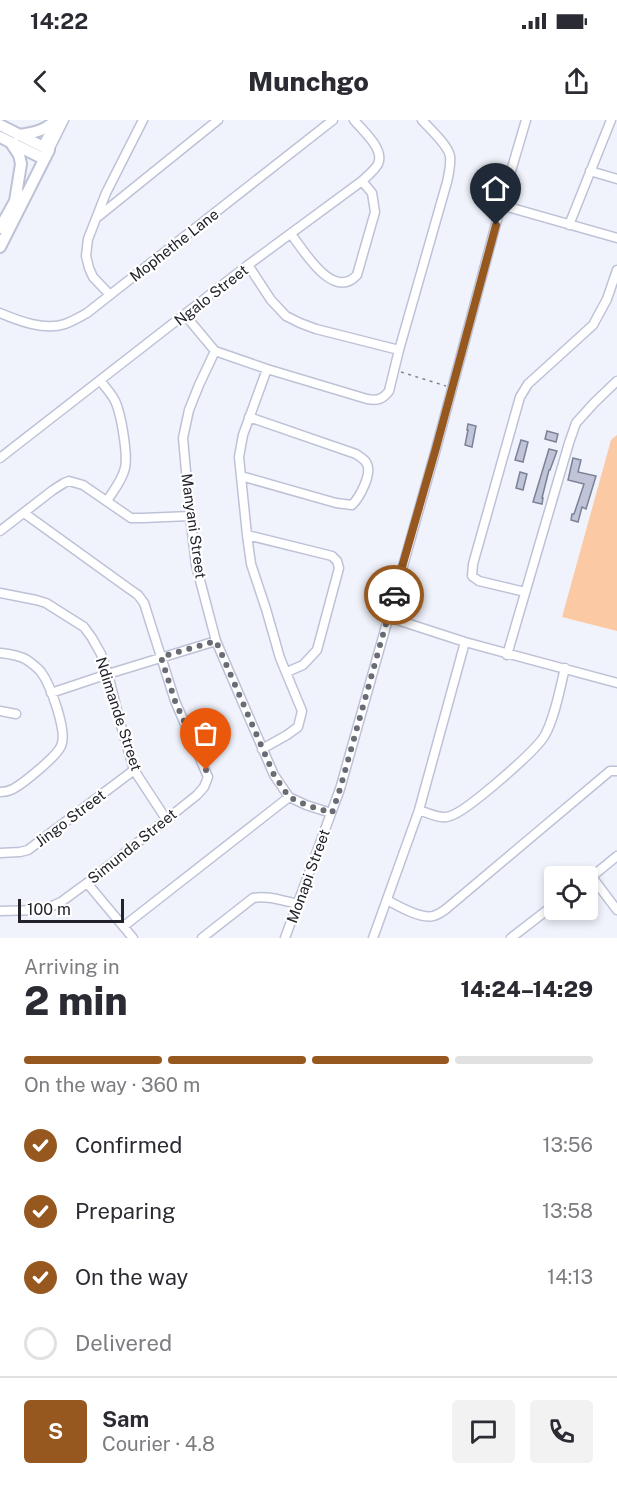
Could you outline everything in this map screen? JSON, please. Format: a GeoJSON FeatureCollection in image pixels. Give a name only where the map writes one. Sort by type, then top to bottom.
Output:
{"type":"FeatureCollection","features":[{"type":"Feature","properties":{"kind":"main road"},"geometry":{"type":"LineString","coordinates":[[0,137],[15,139],[49,127],[56,120]]}},
{"type":"Feature","properties":{"kind":"main road"},"geometry":{"type":"LineString","coordinates":[[0,125],[15,139],[43,153]]}},
{"type":"Feature","properties":{"kind":"main road"},"geometry":{"type":"LineString","coordinates":[[15,139],[21,164],[15,202]]}},
{"type":"Feature","properties":{"kind":"main road"},"geometry":{"type":"LineString","coordinates":[[0,228],[43,153]]}},
{"type":"Feature","properties":{"kind":"main road"},"geometry":{"type":"LineString","coordinates":[[0,247],[43,153]]}},
{"type":"Feature","properties":{"kind":"street"},"geometry":{"type":"LineString","coordinates":[[43,153],[56,120]]}},
{"type":"Feature","properties":{"kind":"street"},"geometry":{"type":"LineString","coordinates":[[43,153],[64,120]]}},
{"type":"Feature","properties":{"kind":"street"},"geometry":{"type":"LineString","coordinates":[[110,295],[93,277],[88,268],[86,256],[88,239],[106,193],[143,120]]}},
{"type":"Feature","properties":{"kind":"street"},"geometry":{"type":"LineString","coordinates":[[96,218],[218,120]]}},
{"type":"Feature","properties":{"kind":"street","name":"Mophethe Lane"},"geometry":{"type":"LineString","coordinates":[[0,313],[44,326],[63,325],[87,313],[333,120]]}},
{"type":"Feature","properties":{"kind":"street","name":"Ngalo Street"},"geometry":{"type":"LineString","coordinates":[[0,458],[362,181],[378,164],[379,153],[376,146],[354,120]]}},
{"type":"Feature","properties":{"kind":"street"},"geometry":{"type":"LineString","coordinates":[[185,315],[215,351],[267,369],[375,400],[385,396],[389,391],[395,370],[450,165],[450,153],[422,120]]}},
{"type":"Feature","properties":{"kind":"street","name":"Monapi Street"},"geometry":{"type":"LineString","coordinates":[[285,938],[340,789],[525,120]]}},
{"type":"Feature","properties":{"kind":"street"},"geometry":{"type":"LineString","coordinates":[[570,225],[611,120]]}},
{"type":"Feature","properties":{"kind":"street"},"geometry":{"type":"LineString","coordinates":[[590,171],[617,178]]}},
{"type":"Feature","properties":{"kind":"street"},"geometry":{"type":"LineString","coordinates":[[291,234],[322,274],[330,279],[343,282],[352,280],[357,275],[375,212],[372,193],[362,181]]}},
{"type":"Feature","properties":{"kind":"street"},"geometry":{"type":"LineString","coordinates":[[501,205],[617,238]]}},
{"type":"Feature","properties":{"kind":"street"},"geometry":{"type":"LineString","coordinates":[[248,266],[286,316],[316,329],[399,350]]}},
{"type":"Feature","properties":{"kind":"street"},"geometry":{"type":"LineString","coordinates":[[525,592],[479,581],[472,576],[473,564],[500,465],[520,397],[528,384],[593,325],[607,299],[617,270]]}},
{"type":"Feature","properties":{"kind":"street","name":"Manyani Street"},"geometry":{"type":"LineString","coordinates":[[215,351],[192,402],[183,438],[196,565],[216,641],[274,775],[289,797]]}},
{"type":"Feature","properties":{"kind":"street"},"geometry":{"type":"LineString","coordinates":[[262,749],[298,727],[303,711],[280,658],[250,564],[239,457],[243,435],[267,369]]}},
{"type":"Feature","properties":{"kind":"street"},"geometry":{"type":"LineString","coordinates":[[100,380],[118,407],[126,459],[123,476],[107,501]]}},
{"type":"Feature","properties":{"kind":"street"},"geometry":{"type":"LineString","coordinates":[[507,655],[576,423],[617,381]]}},
{"type":"Feature","properties":{"kind":"street"},"geometry":{"type":"LineString","coordinates":[[241,476],[336,503],[352,505],[358,499],[368,473],[368,465],[356,454],[249,417]]}},
{"type":"Feature","properties":{"kind":"street"},"geometry":{"type":"LineString","coordinates":[[0,531],[53,490],[69,481],[83,484],[131,518],[190,516]]}},
{"type":"Feature","properties":{"kind":"street","name":"Simunda Street"},"geometry":{"type":"LineString","coordinates":[[0,911],[40,910],[61,902],[204,787],[208,777],[175,701],[144,603],[138,595],[24,513]]}},
{"type":"Feature","properties":{"kind":"street"},"geometry":{"type":"LineString","coordinates":[[247,535],[332,556],[338,561],[339,568],[317,650],[303,665],[287,672]]}},
{"type":"Feature","properties":{"kind":"street","name":"Ndimande Street"},"geometry":{"type":"LineString","coordinates":[[0,593],[46,603],[84,627],[101,654],[108,674],[134,770],[166,819]]}},
{"type":"Feature","properties":{"kind":"street"},"geometry":{"type":"LineString","coordinates":[[388,617],[507,655],[617,683]]}},
{"type":"Feature","properties":{"kind":"street"},"geometry":{"type":"LineString","coordinates":[[51,693],[216,641]]}},
{"type":"Feature","properties":{"kind":"street"},"geometry":{"type":"LineString","coordinates":[[373,938],[419,810],[465,642]]}},
{"type":"Feature","properties":{"kind":"street"},"geometry":{"type":"LineString","coordinates":[[0,653],[23,657],[40,671],[51,693],[63,739],[62,746],[34,774],[14,789],[0,792]]}},
{"type":"Feature","properties":{"kind":"street"},"geometry":{"type":"LineString","coordinates":[[419,810],[440,817],[455,814],[477,799],[539,744],[546,733],[564,668]]}},
{"type":"Feature","properties":{"kind":"street"},"geometry":{"type":"LineString","coordinates":[[0,711],[16,714]]}},
{"type":"Feature","properties":{"kind":"street","name":"Jingo Street"},"geometry":{"type":"LineString","coordinates":[[0,853],[28,850],[134,770]]}},
{"type":"Feature","properties":{"kind":"street"},"geometry":{"type":"LineString","coordinates":[[387,900],[419,915],[429,917],[436,915],[610,771],[617,771]]}},
{"type":"Feature","properties":{"kind":"street"},"geometry":{"type":"LineString","coordinates":[[124,926],[289,797],[332,813]]}},
{"type":"Feature","properties":{"kind":"street"},"geometry":{"type":"LineString","coordinates":[[598,871],[617,856]]}},
{"type":"Feature","properties":{"kind":"street"},"geometry":{"type":"LineString","coordinates":[[87,883],[133,938]]}},
{"type":"Feature","properties":{"kind":"street"},"geometry":{"type":"LineString","coordinates":[[598,887],[617,910]]}},
{"type":"Feature","properties":{"kind":"street"},"geometry":{"type":"LineString","coordinates":[[201,938],[253,898],[268,897],[298,904]]}},
{"type":"Feature","properties":{"kind":"street"},"geometry":{"type":"LineString","coordinates":[[511,938],[544,912]]}},
{"type":"Feature","properties":{"kind":"path"},"geometry":{"type":"LineString","coordinates":[[395,370],[452,388]]}},
{"type":"Feature","properties":{"kind":"shaded area"},"geometry":{"type":"Polygon","coordinates":[[[617,435],[617,631],[562,617],[611,440],[617,435]]]}},
{"type":"Feature","properties":{"kind":"building"},"geometry":{"type":"Polygon","coordinates":[[[468,424],[476,426],[472,447],[465,445],[468,424]]]}},
{"type":"Feature","properties":{"kind":"building"},"geometry":{"type":"Polygon","coordinates":[[[547,431],[558,434],[556,442],[545,439],[547,431]]]}},
{"type":"Feature","properties":{"kind":"building"},"geometry":{"type":"Polygon","coordinates":[[[521,440],[528,442],[523,462],[515,460],[521,440]]]}},
{"type":"Feature","properties":{"kind":"building"},"geometry":{"type":"Polygon","coordinates":[[[549,449],[557,451],[549,470],[542,504],[533,502],[549,449]]]}},
{"type":"Feature","properties":{"kind":"building"},"geometry":{"type":"Polygon","coordinates":[[[573,458],[581,460],[578,472],[596,476],[586,509],[582,507],[578,522],[571,520],[584,484],[568,480],[573,458]]]}},
{"type":"Feature","properties":{"kind":"building"},"geometry":{"type":"Polygon","coordinates":[[[520,472],[527,474],[523,490],[516,488],[520,472]]]}},
{"type":"Feature","properties":{"kind":"way so far"},"geometry":{"type":"LineString","coordinates":[[206,770],[175,701],[161,657],[216,641],[274,775],[289,797],[332,813],[394,595]]}},
{"type":"Feature","properties":{"kind":"route"},"geometry":{"type":"LineString","coordinates":[[394,595],[496,225]]}}]}
